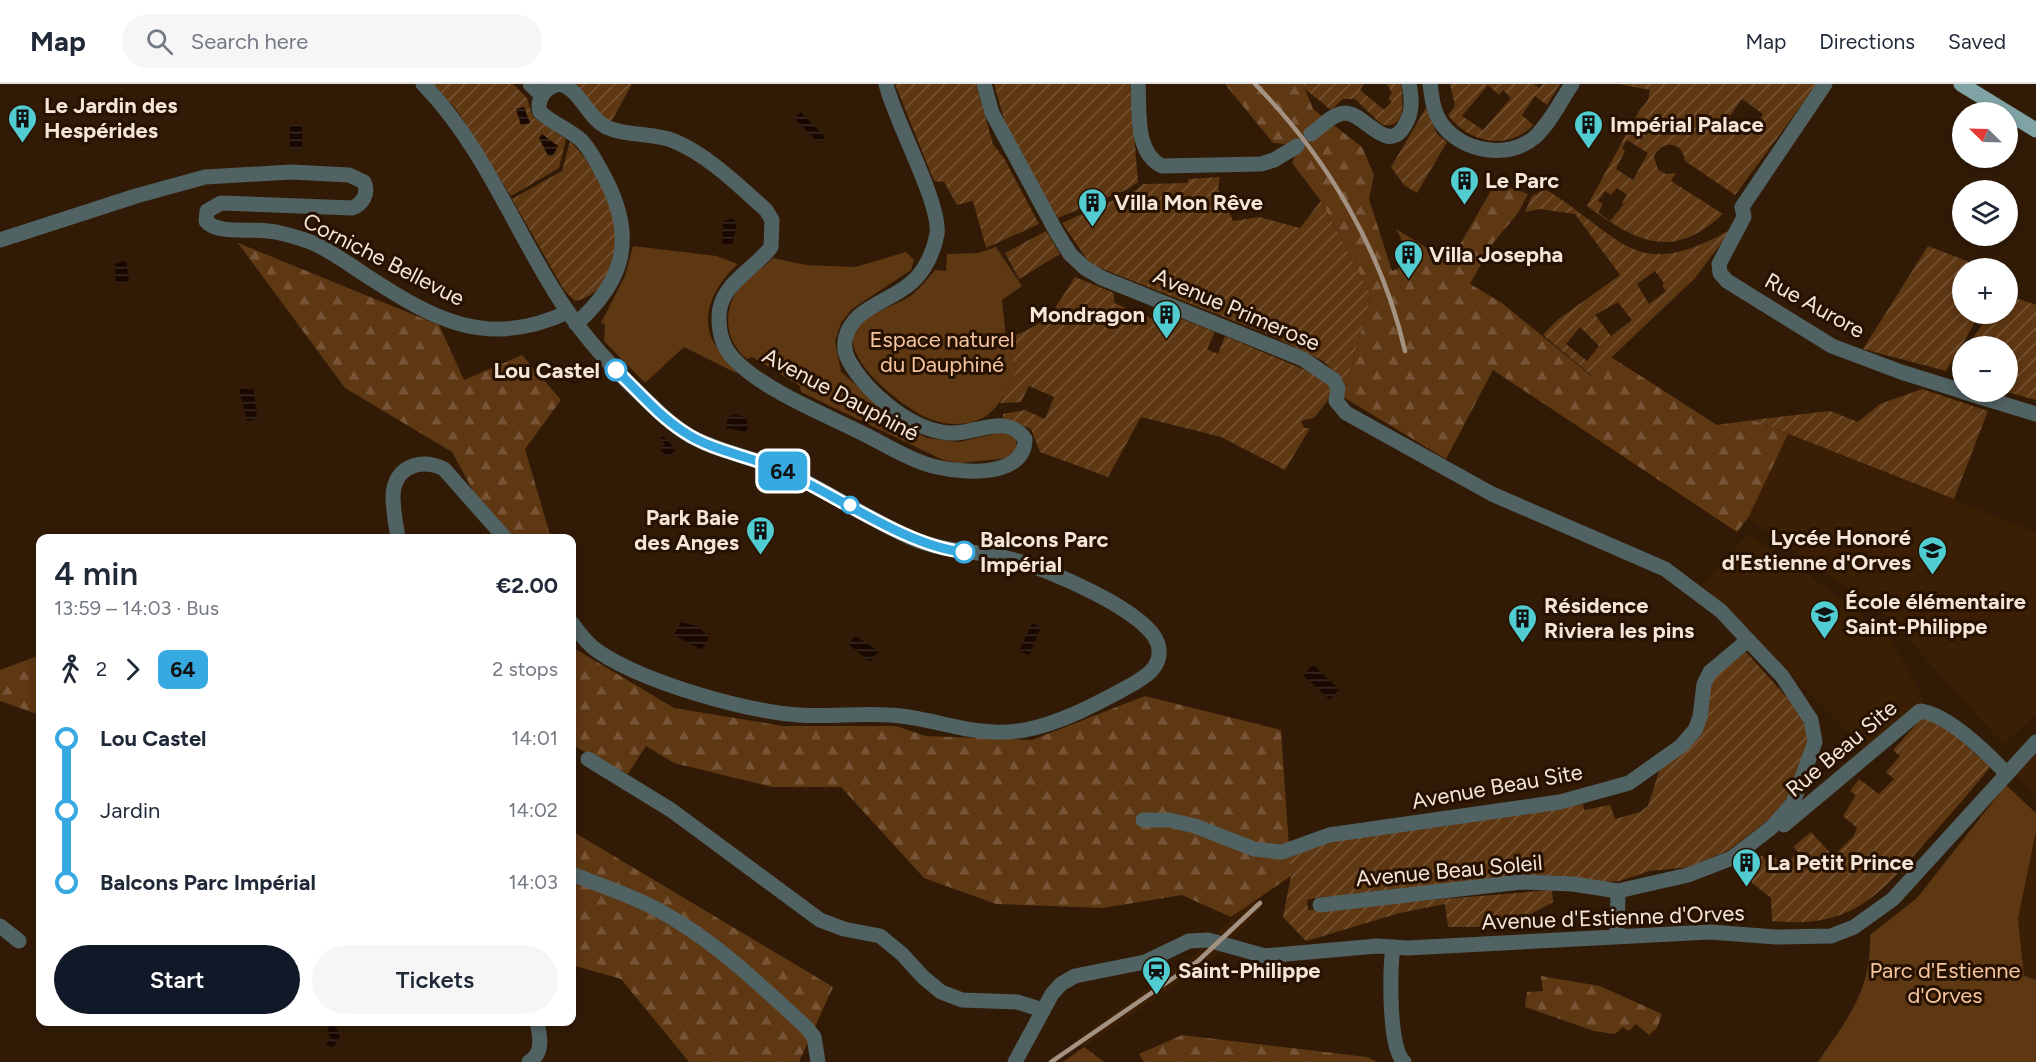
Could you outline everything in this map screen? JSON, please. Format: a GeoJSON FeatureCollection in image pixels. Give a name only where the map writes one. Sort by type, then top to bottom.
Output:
{"type":"FeatureCollection","features":[{"type":"Feature","properties":{"kind":"main road"},"geometry":{"type":"LineString","coordinates":[[1960,84],[2036,130]]}},
{"type":"Feature","properties":{"kind":"street"},"geometry":{"type":"LineString","coordinates":[[423,84],[473,149],[572,318],[630,385],[674,424],[700,442],[783,471],[927,543],[958,552],[1015,560],[1081,587],[1142,621],[1157,640],[1159,655],[1152,671],[1080,712],[1022,730],[990,732],[960,730],[891,715],[794,715],[737,703],[676,686],[624,665],[597,651],[576,627]]}},
{"type":"Feature","properties":{"kind":"street"},"geometry":{"type":"LineString","coordinates":[[530,84],[542,96],[538,105],[540,112],[574,135],[588,149],[609,187],[624,233],[621,264],[612,282],[603,296],[572,318]]}},
{"type":"Feature","properties":{"kind":"street","name":"Avenue Dauphiné"},"geometry":{"type":"LineString","coordinates":[[542,96],[555,85],[567,86],[595,120],[607,128],[674,141],[691,150],[766,210],[772,220],[771,247],[730,288],[720,305],[718,317],[723,346],[748,371],[810,406],[923,463],[944,469],[964,470],[996,469],[1012,465],[1021,456],[1025,447],[1025,439],[1015,428],[1005,425],[950,433],[931,429],[915,422],[884,400],[861,379],[845,355],[844,345],[850,326],[875,303],[912,282],[926,265],[937,233],[932,206],[886,84]]}},
{"type":"Feature","properties":{"kind":"street","name":"Avenue Primerose"},"geometry":{"type":"LineString","coordinates":[[984,84],[992,113],[1018,164],[1070,254],[1085,268],[1102,278],[1303,359],[1334,380],[1338,388],[1336,401],[1346,413],[1492,494],[1665,568],[1721,611],[1748,640]]}},
{"type":"Feature","properties":{"kind":"street"},"geometry":{"type":"LineString","coordinates":[[1138,84],[1142,143],[1150,160],[1162,166],[1261,164],[1274,160],[1297,146]]}},
{"type":"Feature","properties":{"kind":"street"},"geometry":{"type":"LineString","coordinates":[[1311,134],[1337,114],[1349,113],[1382,135],[1396,134],[1401,131],[1411,110],[1409,84]]}},
{"type":"Feature","properties":{"kind":"street"},"geometry":{"type":"LineString","coordinates":[[1430,84],[1435,112],[1450,133],[1474,146],[1503,151],[1534,138],[1572,84]]}},
{"type":"Feature","properties":{"kind":"street","name":"Rue Aurore"},"geometry":{"type":"LineString","coordinates":[[1825,84],[1742,207],[1744,217],[1741,227],[1719,264],[1720,273],[1727,281],[1832,346],[1901,372],[1952,388]]}},
{"type":"Feature","properties":{"kind":"street","name":"Corniche Bellevue"},"geometry":{"type":"LineString","coordinates":[[0,240],[136,196],[205,177],[291,172],[349,175],[363,182],[367,189],[365,198],[358,206],[352,208],[221,203],[207,211],[206,221],[216,228],[268,231],[311,243],[392,292],[459,324],[501,331],[572,318]]}},
{"type":"Feature","properties":{"kind":"street","name":"Rue Aurore"},"geometry":{"type":"LineString","coordinates":[[1998,402],[2036,414]]}},
{"type":"Feature","properties":{"kind":"street"},"geometry":{"type":"LineString","coordinates":[[398,534],[394,485],[408,466],[433,463],[444,469],[501,534]]}},
{"type":"Feature","properties":{"kind":"street"},"geometry":{"type":"LineString","coordinates":[[1617,936],[1618,891],[1689,875],[1732,858],[1772,827],[1789,809],[1811,759],[1815,742],[1811,720],[1782,676],[1748,640]]}},
{"type":"Feature","properties":{"kind":"street","name":"Avenue Beau Site"},"geometry":{"type":"LineString","coordinates":[[1143,820],[1169,820],[1195,826],[1254,849],[1281,852],[1329,835],[1560,802],[1629,783],[1681,746],[1695,730],[1700,717],[1704,684],[1710,672],[1748,640]]}},
{"type":"Feature","properties":{"kind":"street","name":"Rue Beau Site"},"geometry":{"type":"LineString","coordinates":[[1732,858],[1753,851],[1920,711],[1932,712],[1949,723],[2006,773]]}},
{"type":"Feature","properties":{"kind":"street","name":"Avenue d'Estienne d'Orves"},"geometry":{"type":"LineString","coordinates":[[1043,1010],[1061,984],[1075,976],[1145,962],[1189,941],[1208,940],[1256,956],[1617,936],[1734,932],[1808,939],[1832,936],[1854,927],[1893,899],[2036,742]]}},
{"type":"Feature","properties":{"kind":"street"},"geometry":{"type":"LineString","coordinates":[[588,759],[671,810],[820,920],[844,929],[880,936],[941,992],[962,1000],[1017,1002],[1043,1010],[1015,1062]]}},
{"type":"Feature","properties":{"kind":"street"},"geometry":{"type":"LineString","coordinates":[[576,876],[655,908],[709,942],[806,1027],[814,1036],[818,1062]]}},
{"type":"Feature","properties":{"kind":"street","name":"Avenue Beau Soleil"},"geometry":{"type":"LineString","coordinates":[[1320,905],[1521,882],[1574,884],[1618,891]]}},
{"type":"Feature","properties":{"kind":"street"},"geometry":{"type":"LineString","coordinates":[[0,926],[19,941]]}},
{"type":"Feature","properties":{"kind":"street"},"geometry":{"type":"LineString","coordinates":[[1393,947],[1390,971],[1396,1049],[1404,1062]]}},
{"type":"Feature","properties":{"kind":"street"},"geometry":{"type":"LineString","coordinates":[[529,1062],[541,1043],[538,1026]]}},
{"type":"Feature","properties":{"kind":"shaded area"},"geometry":{"type":"Polygon","coordinates":[[[524,107],[530,123],[521,125],[516,109],[524,107]]]}},
{"type":"Feature","properties":{"kind":"shaded area"},"geometry":{"type":"Polygon","coordinates":[[[801,112],[825,137],[819,143],[794,118],[801,112]]]}},
{"type":"Feature","properties":{"kind":"shaded area"},"geometry":{"type":"Polygon","coordinates":[[[290,125],[302,125],[302,149],[290,149],[290,125]]]}},
{"type":"Feature","properties":{"kind":"shaded area"},"geometry":{"type":"Polygon","coordinates":[[[542,134],[558,146],[553,156],[548,156],[539,138],[542,134]]]}},
{"type":"Feature","properties":{"kind":"shaded area"},"geometry":{"type":"Polygon","coordinates":[[[732,218],[737,222],[733,243],[725,245],[722,243],[723,222],[732,218]]]}},
{"type":"Feature","properties":{"kind":"shaded area"},"geometry":{"type":"Polygon","coordinates":[[[126,260],[129,281],[116,285],[115,264],[126,260]]]}},
{"type":"Feature","properties":{"kind":"shaded area"},"geometry":{"type":"Polygon","coordinates":[[[585,369],[592,372],[590,379],[572,383],[570,377],[585,369]]]}},
{"type":"Feature","properties":{"kind":"shaded area"},"geometry":{"type":"Polygon","coordinates":[[[239,388],[254,390],[257,419],[247,421],[239,388]]]}},
{"type":"Feature","properties":{"kind":"shaded area"},"geometry":{"type":"Polygon","coordinates":[[[734,414],[746,418],[748,426],[746,432],[726,428],[727,421],[734,414]]]}},
{"type":"Feature","properties":{"kind":"shaded area","name":"Lycée Honoré d'Estienne d'Orves"},"geometry":{"type":"Polygon","coordinates":[[[1788,434],[2036,532],[2036,715],[2003,744],[1890,619],[1748,518],[1788,434]]]}},
{"type":"Feature","properties":{"kind":"shaded area"},"geometry":{"type":"Polygon","coordinates":[[[663,436],[676,449],[668,457],[660,449],[665,444],[660,439],[663,436]]]}},
{"type":"Feature","properties":{"kind":"shaded area","name":"École élémentaire Saint-Philippe"},"geometry":{"type":"Polygon","coordinates":[[[1748,534],[1809,575],[1888,635],[1924,700],[1864,749],[1702,585],[1748,534]]]}},
{"type":"Feature","properties":{"kind":"shaded area"},"geometry":{"type":"Polygon","coordinates":[[[681,622],[697,626],[709,637],[702,650],[674,635],[681,622]]]}},
{"type":"Feature","properties":{"kind":"shaded area"},"geometry":{"type":"Polygon","coordinates":[[[1032,623],[1041,628],[1029,655],[1019,651],[1032,623]]]}},
{"type":"Feature","properties":{"kind":"shaded area"},"geometry":{"type":"Polygon","coordinates":[[[855,636],[879,651],[870,662],[848,644],[855,636]]]}},
{"type":"Feature","properties":{"kind":"shaded area"},"geometry":{"type":"Polygon","coordinates":[[[1313,665],[1339,689],[1330,700],[1303,675],[1313,665]]]}},
{"type":"Feature","properties":{"kind":"shaded area"},"geometry":{"type":"Polygon","coordinates":[[[2036,753],[2036,796],[2015,774],[2036,753]]]}},
{"type":"Feature","properties":{"kind":"shaded area"},"geometry":{"type":"Polygon","coordinates":[[[2036,831],[2036,980],[2024,976],[2018,919],[2036,831]]]}},
{"type":"Feature","properties":{"kind":"shaded area"},"geometry":{"type":"Polygon","coordinates":[[[1252,899],[1263,904],[1253,919],[1212,960],[1084,1047],[1075,1041],[1199,951],[1252,899]]]}},
{"type":"Feature","properties":{"kind":"shaded area"},"geometry":{"type":"Polygon","coordinates":[[[330,1026],[336,1027],[340,1037],[333,1048],[326,1044],[331,1039],[327,1031],[330,1026]]]}},
{"type":"Feature","properties":{"kind":"green space"},"geometry":{"type":"Polygon","coordinates":[[[432,84],[513,84],[527,98],[533,117],[566,139],[559,168],[511,196],[456,109],[432,84]]]}},
{"type":"Feature","properties":{"kind":"green space"},"geometry":{"type":"Polygon","coordinates":[[[577,84],[632,84],[611,122],[601,116],[577,84]]]}},
{"type":"Feature","properties":{"kind":"green space"},"geometry":{"type":"Polygon","coordinates":[[[895,84],[976,84],[993,144],[1005,160],[1039,224],[986,248],[973,201],[957,205],[944,182],[934,181],[895,84]]]}},
{"type":"Feature","properties":{"kind":"green space"},"geometry":{"type":"Polygon","coordinates":[[[994,84],[1130,84],[1138,182],[1128,189],[1058,218],[1007,130],[994,84]]]}},
{"type":"Feature","properties":{"kind":"green space"},"geometry":{"type":"Polygon","coordinates":[[[1225,84],[1303,84],[1313,109],[1362,147],[1374,175],[1369,199],[1392,271],[1413,262],[1396,229],[1450,262],[1496,182],[1528,194],[1518,213],[1493,243],[1470,284],[1502,303],[1591,376],[1611,357],[1717,425],[1753,420],[1788,434],[1748,518],[1737,532],[1493,370],[1446,459],[1343,397],[1371,295],[1321,201],[1292,163],[1299,145],[1273,143],[1225,84]]]}},
{"type":"Feature","properties":{"kind":"green space"},"geometry":{"type":"Polygon","coordinates":[[[1303,84],[1364,84],[1360,90],[1384,110],[1392,102],[1388,99],[1392,93],[1387,84],[1401,84],[1402,113],[1395,123],[1389,125],[1381,124],[1355,99],[1343,99],[1331,110],[1305,89],[1303,84]]]}},
{"type":"Feature","properties":{"kind":"green space"},"geometry":{"type":"Polygon","coordinates":[[[1450,84],[1534,84],[1539,88],[1543,84],[1560,84],[1547,105],[1535,96],[1522,115],[1533,125],[1512,139],[1489,140],[1466,132],[1448,115],[1455,106],[1450,84]],[[1488,85],[1462,116],[1483,130],[1511,98],[1503,90],[1499,95],[1488,85]]]}},
{"type":"Feature","properties":{"kind":"green space"},"geometry":{"type":"Polygon","coordinates":[[[1619,84],[1817,84],[1735,195],[1685,161],[1681,150],[1677,147],[1667,145],[1658,151],[1654,156],[1658,170],[1666,174],[1676,173],[1671,181],[1723,214],[1704,229],[1687,238],[1670,242],[1638,237],[1622,229],[1587,206],[1639,111],[1648,100],[1650,90],[1619,84]],[[1742,99],[1729,117],[1752,133],[1763,114],[1742,99]],[[1627,140],[1622,148],[1625,151],[1616,169],[1633,180],[1648,153],[1627,140]],[[1617,188],[1611,195],[1605,191],[1598,201],[1603,204],[1598,212],[1610,221],[1624,204],[1622,203],[1627,195],[1617,188]]]}},
{"type":"Feature","properties":{"kind":"green space"},"geometry":{"type":"Polygon","coordinates":[[[1426,108],[1437,134],[1447,142],[1417,193],[1404,185],[1391,167],[1426,108]]]}},
{"type":"Feature","properties":{"kind":"green space"},"geometry":{"type":"Polygon","coordinates":[[[570,142],[583,156],[604,191],[613,213],[616,234],[614,259],[604,282],[587,297],[575,301],[564,290],[512,199],[562,171],[570,142]]]}},
{"type":"Feature","properties":{"kind":"green space"},"geometry":{"type":"Polygon","coordinates":[[[1220,177],[1218,188],[1233,221],[1259,217],[1300,228],[1321,201],[1371,295],[1345,389],[1333,370],[1323,361],[1272,336],[1090,264],[1062,223],[1136,190],[1143,184],[1188,183],[1188,179],[1220,177]]]}},
{"type":"Feature","properties":{"kind":"green space"},"geometry":{"type":"Polygon","coordinates":[[[1545,189],[1613,238],[1631,248],[1650,254],[1672,253],[1699,245],[1732,229],[1695,278],[1592,376],[1543,335],[1556,321],[1620,275],[1575,214],[1539,209],[1525,212],[1532,196],[1545,189]],[[1655,271],[1637,284],[1649,304],[1666,291],[1662,286],[1664,283],[1655,271]],[[1618,302],[1595,315],[1611,336],[1632,320],[1618,302]],[[1580,327],[1566,344],[1587,361],[1599,346],[1580,327]]]}},
{"type":"Feature","properties":{"kind":"green space"},"geometry":{"type":"Polygon","coordinates":[[[1046,231],[1060,254],[1019,279],[1005,253],[1046,231]]]}},
{"type":"Feature","properties":{"kind":"green space"},"geometry":{"type":"Polygon","coordinates":[[[238,243],[439,325],[464,380],[522,355],[561,400],[525,449],[550,534],[497,534],[452,452],[345,388],[238,243]]]}},
{"type":"Feature","properties":{"kind":"green space"},"geometry":{"type":"Polygon","coordinates":[[[633,246],[717,256],[738,264],[730,271],[717,290],[709,310],[708,321],[714,343],[738,374],[684,347],[645,383],[604,341],[605,324],[601,323],[625,276],[633,246]]]}},
{"type":"Feature","properties":{"kind":"green space"},"geometry":{"type":"Polygon","coordinates":[[[1928,246],[1959,258],[1952,258],[1952,324],[1974,324],[1967,336],[1952,336],[1952,361],[1946,371],[1863,349],[1928,246]]]}},
{"type":"Feature","properties":{"kind":"green space","name":"Espace naturel du Dauphiné"},"geometry":{"type":"Polygon","coordinates":[[[996,247],[1022,286],[1002,300],[1006,339],[1016,371],[1000,402],[986,416],[973,422],[960,424],[933,420],[909,408],[868,372],[854,345],[854,334],[864,320],[913,294],[935,270],[946,271],[947,254],[978,253],[996,247]]]}},
{"type":"Feature","properties":{"kind":"green space","name":"Espace naturel du Dauphiné"},"geometry":{"type":"Polygon","coordinates":[[[906,252],[914,260],[911,270],[852,309],[841,323],[835,341],[841,372],[903,426],[927,438],[959,442],[1002,432],[1015,435],[1017,448],[1009,458],[960,463],[943,460],[801,392],[800,386],[752,357],[747,359],[733,341],[728,319],[733,298],[748,279],[773,258],[806,265],[855,267],[906,252]]]}},
{"type":"Feature","properties":{"kind":"green space"},"geometry":{"type":"Polygon","coordinates":[[[1075,277],[1114,293],[1114,303],[1155,320],[1164,312],[1215,332],[1207,349],[1218,354],[1225,336],[1317,375],[1330,384],[1332,395],[1314,418],[1301,421],[1304,428],[1310,428],[1285,470],[1221,437],[1141,417],[1108,477],[1040,452],[1031,429],[1003,418],[1003,414],[1025,410],[1045,419],[1054,397],[1029,386],[1021,402],[1000,403],[1016,371],[1006,339],[1032,328],[1048,316],[1075,277]]]}},
{"type":"Feature","properties":{"kind":"green space"},"geometry":{"type":"Polygon","coordinates":[[[2018,299],[2036,305],[2036,400],[2018,395],[2018,336],[1975,336],[1982,324],[2018,324],[2018,299]]]}},
{"type":"Feature","properties":{"kind":"green space"},"geometry":{"type":"Polygon","coordinates":[[[1922,389],[1952,399],[1952,402],[1961,402],[1988,411],[1954,499],[1753,420],[1830,411],[1858,422],[1880,404],[1922,389]]]}},
{"type":"Feature","properties":{"kind":"green space"},"geometry":{"type":"Polygon","coordinates":[[[576,649],[674,708],[783,726],[896,726],[926,736],[1032,740],[1145,696],[1281,730],[1291,876],[1231,917],[1182,895],[1103,908],[996,904],[924,878],[841,787],[772,787],[674,763],[646,746],[628,774],[576,747],[576,649]]]}},
{"type":"Feature","properties":{"kind":"green space"},"geometry":{"type":"Polygon","coordinates":[[[1746,652],[1801,713],[1810,747],[1791,796],[1777,813],[1729,850],[1690,867],[1650,871],[1619,881],[1320,897],[1307,900],[1308,910],[1552,890],[1553,902],[1507,927],[1448,927],[1445,904],[1400,913],[1306,941],[1283,917],[1291,876],[1289,853],[1346,838],[1583,804],[1584,810],[1610,805],[1615,819],[1640,812],[1648,806],[1661,765],[1697,732],[1708,681],[1739,653],[1746,652]]]}},
{"type":"Feature","properties":{"kind":"green space"},"geometry":{"type":"Polygon","coordinates":[[[36,656],[36,714],[0,701],[0,670],[36,656]]]}},
{"type":"Feature","properties":{"kind":"green space"},"geometry":{"type":"Polygon","coordinates":[[[1925,715],[1935,717],[1990,767],[1907,863],[1875,895],[1841,915],[1799,922],[1772,921],[1771,898],[1741,874],[1751,859],[1762,856],[1767,861],[1773,856],[1784,866],[1798,852],[1793,847],[1811,832],[1833,856],[1853,837],[1857,828],[1843,816],[1856,795],[1850,791],[1859,779],[1879,794],[1894,779],[1886,772],[1900,756],[1893,750],[1925,715]]]}},
{"type":"Feature","properties":{"kind":"green space","name":"Parc d'Estienne d'Orves"},"geometry":{"type":"Polygon","coordinates":[[[2006,785],[2036,813],[2036,831],[2018,919],[2024,976],[2036,980],[2036,1062],[1818,1062],[1848,1017],[1862,989],[1867,973],[1870,935],[1917,898],[2006,785]]]}},
{"type":"Feature","properties":{"kind":"green space"},"geometry":{"type":"Polygon","coordinates":[[[576,833],[833,987],[799,1062],[689,1062],[621,979],[576,966],[576,833]]]}},
{"type":"Feature","properties":{"kind":"green space"},"geometry":{"type":"Polygon","coordinates":[[[1541,976],[1600,986],[1662,1014],[1657,1028],[1649,1035],[1636,1024],[1629,1031],[1623,1027],[1615,1034],[1594,1031],[1525,1007],[1527,992],[1543,991],[1541,976]]]}},
{"type":"Feature","properties":{"kind":"green space"},"geometry":{"type":"Polygon","coordinates":[[[1182,1035],[1367,1057],[1377,1062],[1144,1062],[1139,1054],[1182,1035]]]}},
{"type":"Feature","properties":{"kind":"green space"},"geometry":{"type":"Polygon","coordinates":[[[1084,1047],[1104,1062],[1063,1062],[1084,1047]]]}},
{"type":"Feature","properties":{"kind":"railway"},"geometry":{"type":"LineString","coordinates":[[1255,84],[1306,142],[1348,207],[1382,277],[1405,351]]}},
{"type":"Feature","properties":{"kind":"railway"},"geometry":{"type":"LineString","coordinates":[[1051,1062],[1198,961],[1260,903]]}},
{"type":"Feature","properties":{"kind":"bus line","name":"64"},"geometry":{"type":"LineString","coordinates":[[616,370],[660,412],[700,442],[783,471],[911,537],[935,546],[964,552]]}},
{"type":"Feature","properties":{"kind":"place","name":"Le Jardin des Hespérides"},"geometry":{"type":"Point","coordinates":[23,144]}},
{"type":"Feature","properties":{"kind":"place","name":"Impérial Palace"},"geometry":{"type":"Point","coordinates":[1589,150]}},
{"type":"Feature","properties":{"kind":"place","name":"Le Parc"},"geometry":{"type":"Point","coordinates":[1464,206]}},
{"type":"Feature","properties":{"kind":"place","name":"Villa Mon Rêve"},"geometry":{"type":"Point","coordinates":[1093,228]}},
{"type":"Feature","properties":{"kind":"place","name":"Villa Josepha"},"geometry":{"type":"Point","coordinates":[1408,280]}},
{"type":"Feature","properties":{"kind":"place","name":"Mondragon"},"geometry":{"type":"Point","coordinates":[1166,340]}},
{"type":"Feature","properties":{"kind":"place","name":"Lou Castel"},"geometry":{"type":"Point","coordinates":[616,370]}},
{"type":"Feature","properties":{"kind":"place","name":"Balcons Parc Impérial"},"geometry":{"type":"Point","coordinates":[964,552]}},
{"type":"Feature","properties":{"kind":"place","name":"Park Baie des Anges"},"geometry":{"type":"Point","coordinates":[760,556]}},
{"type":"Feature","properties":{"kind":"place","name":"Lycée Honoré d'Estienne d'Orves"},"geometry":{"type":"Point","coordinates":[1932,576]}},
{"type":"Feature","properties":{"kind":"place","name":"École élémentaire Saint-Philippe"},"geometry":{"type":"Point","coordinates":[1824,640]}},
{"type":"Feature","properties":{"kind":"place","name":"Résidence Riviera les pins"},"geometry":{"type":"Point","coordinates":[1523,644]}},
{"type":"Feature","properties":{"kind":"place","name":"La Petit Prince"},"geometry":{"type":"Point","coordinates":[1746,888]}},
{"type":"Feature","properties":{"kind":"place","name":"Saint-Philippe"},"geometry":{"type":"Point","coordinates":[1157,996]}}]}
